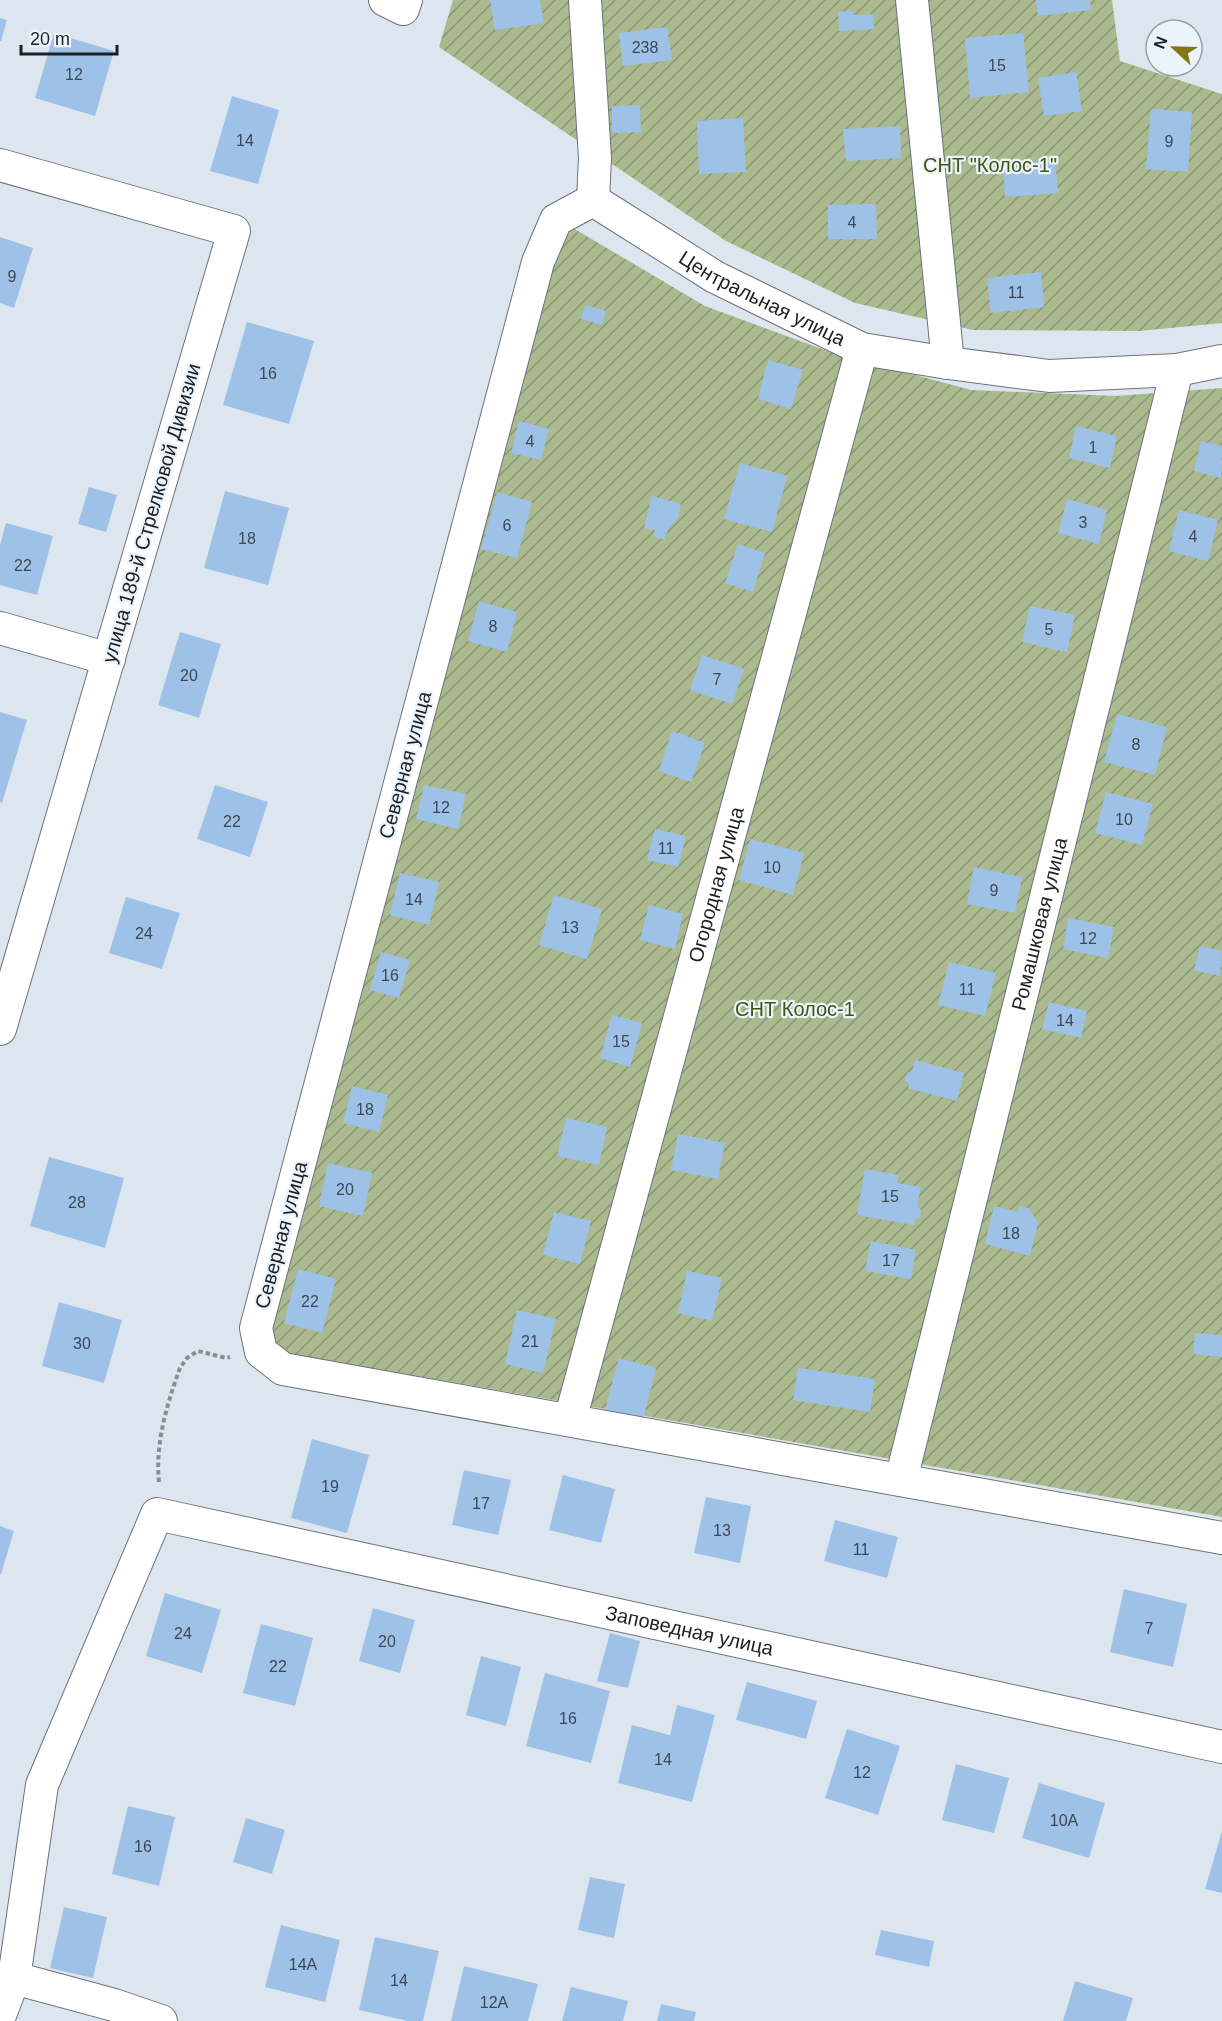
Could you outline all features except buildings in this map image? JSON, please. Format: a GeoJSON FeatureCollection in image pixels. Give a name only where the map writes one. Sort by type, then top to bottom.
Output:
{"type":"FeatureCollection","features":[{"type":"Feature","properties":{"kind":"street"},"geometry":{"type":"LineString","coordinates":[[585,0],[595,158],[592,200]]}},
{"type":"Feature","properties":{"kind":"street"},"geometry":{"type":"LineString","coordinates":[[912,0],[948,363]]}},
{"type":"Feature","properties":{"kind":"street","name":"улица 189-й Стрелковой Дивизии"},"geometry":{"type":"LineString","coordinates":[[0,165],[234,231],[0,1029]]}},
{"type":"Feature","properties":{"kind":"street","name":"Центральная улица"},"geometry":{"type":"LineString","coordinates":[[592,200],[715,277],[862,349],[1049,376],[1177,369],[1222,361]]}},
{"type":"Feature","properties":{"kind":"street","name":"Северная улица"},"geometry":{"type":"LineString","coordinates":[[261,1352],[256,1328],[538,262],[556,220],[592,200]]}},
{"type":"Feature","properties":{"kind":"street","name":"Огородная улица"},"geometry":{"type":"LineString","coordinates":[[570,1420],[862,349]]}},
{"type":"Feature","properties":{"kind":"street","name":"Ромашковая улица"},"geometry":{"type":"LineString","coordinates":[[901,1480],[1177,369]]}},
{"type":"Feature","properties":{"kind":"street"},"geometry":{"type":"LineString","coordinates":[[0,628],[109,659]]}},
{"type":"Feature","properties":{"kind":"street"},"geometry":{"type":"LineString","coordinates":[[261,1352],[284,1369],[1222,1538]]}},
{"type":"Feature","properties":{"kind":"street","name":"Заповедная улица"},"geometry":{"type":"LineString","coordinates":[[14,1978],[42,1785],[158,1514],[1222,1747]]}},
{"type":"Feature","properties":{"kind":"street"},"geometry":{"type":"LineString","coordinates":[[0,2015],[14,1978],[114,2005],[161,2021]]}},
{"type":"Feature","properties":{"kind":"path"},"geometry":{"type":"LineString","coordinates":[[159,1484],[157,1462],[160,1441],[174,1385],[186,1358],[198,1351],[226,1358],[261,1352]]}},
{"type":"Feature","properties":{"kind":"green space","name":"СНТ \"Колос-1\""},"geometry":{"type":"Polygon","coordinates":[[[453,0],[1112,0],[1120,61],[1144,69],[1144,78],[1173,78],[1222,94],[1222,323],[1139,331],[973,330],[855,303],[726,241],[439,47],[453,0]]]}},
{"type":"Feature","properties":{"kind":"green space","name":"СНТ Колос-1"},"geometry":{"type":"Polygon","coordinates":[[[573,228],[705,306],[830,352],[971,390],[1116,396],[1222,388],[1222,1517],[286,1353],[268,1340],[550,258],[573,228]]]}}]}
